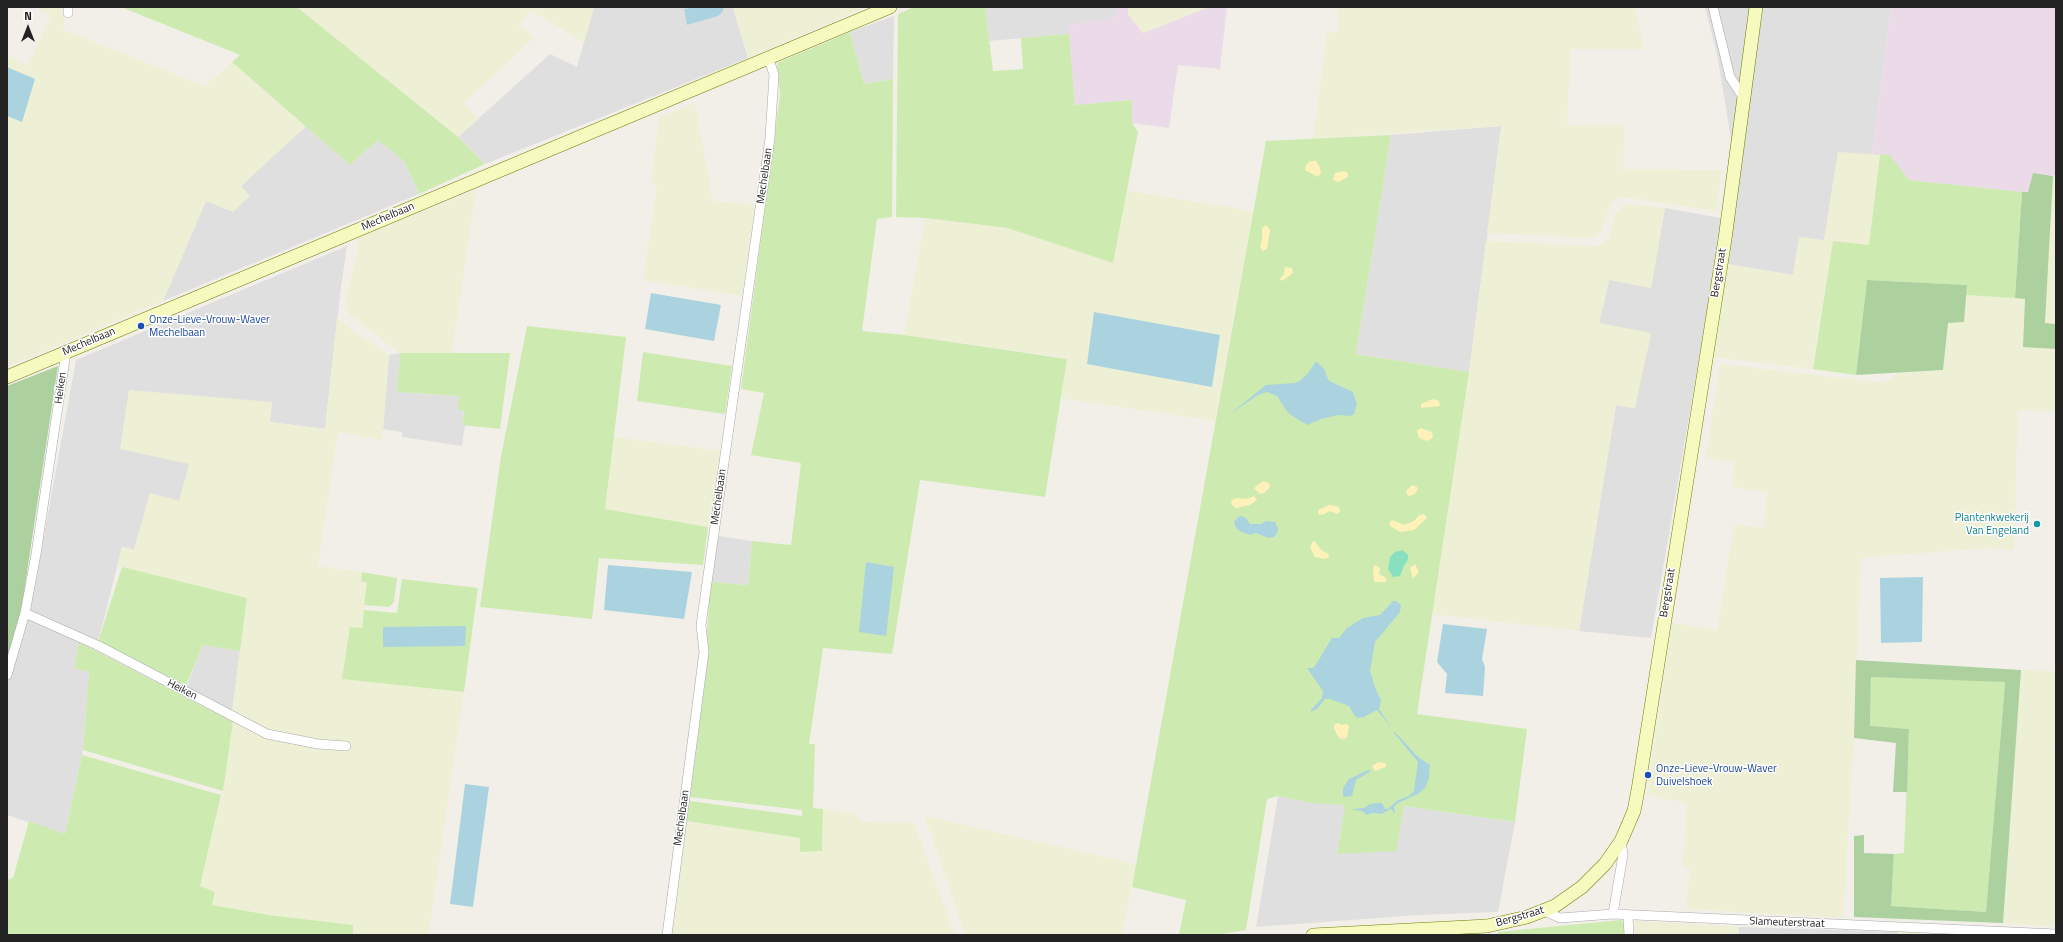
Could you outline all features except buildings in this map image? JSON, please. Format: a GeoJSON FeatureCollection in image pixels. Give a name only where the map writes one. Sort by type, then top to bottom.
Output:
{"type":"FeatureCollection","features":[{"type":"Feature","properties":{"kind":"street","name":"Mechelbaan"},"geometry":{"type":"LineString","coordinates":[[7,377],[890,7]]}},
{"type":"Feature","properties":{"kind":"street"},"geometry":{"type":"LineString","coordinates":[[1713,7],[1730,77],[1743,97]]}},
{"type":"Feature","properties":{"kind":"street","name":"Bergstraat"},"geometry":{"type":"LineString","coordinates":[[1313,935],[1487,926],[1505,923],[1544,911],[1582,887],[1605,864],[1621,841],[1634,812],[1638,790],[1725,239],[1756,7]]}},
{"type":"Feature","properties":{"kind":"street","name":"Mechelbaan"},"geometry":{"type":"LineString","coordinates":[[667,935],[704,652],[701,625],[770,138],[774,75],[769,59]]}},
{"type":"Feature","properties":{"kind":"street","name":"Heiken"},"geometry":{"type":"LineString","coordinates":[[7,675],[25,612],[44,510],[66,352]]}},
{"type":"Feature","properties":{"kind":"street","name":"Heiken"},"geometry":{"type":"LineString","coordinates":[[25,612],[99,646],[267,734],[318,744],[346,746]]}},
{"type":"Feature","properties":{"kind":"street"},"geometry":{"type":"LineString","coordinates":[[1613,914],[1623,855],[1621,841]]}},
{"type":"Feature","properties":{"kind":"street","name":"Slameuterstraat"},"geometry":{"type":"LineString","coordinates":[[1544,911],[1560,918],[1613,914],[1628,916],[2056,934]]}},
{"type":"Feature","properties":{"kind":"street"},"geometry":{"type":"LineString","coordinates":[[1628,916],[1628,935]]}},
{"type":"Feature","properties":{"kind":"shaded area"},"geometry":{"type":"Polygon","coordinates":[[[594,7],[733,7],[748,58],[485,164],[458,137],[550,54],[577,67],[594,7]]]}},
{"type":"Feature","properties":{"kind":"shaded area"},"geometry":{"type":"Polygon","coordinates":[[[985,7],[1118,7],[1114,17],[1069,25],[1069,34],[989,41],[985,7]]]}},
{"type":"Feature","properties":{"kind":"shaded area"},"geometry":{"type":"Polygon","coordinates":[[[1118,7],[1128,7],[1128,14],[1143,33],[1209,7],[1227,7],[1220,69],[1178,65],[1169,128],[1132,123],[1132,100],[1075,105],[1068,25],[1114,17],[1118,7]]]}},
{"type":"Feature","properties":{"kind":"shaded area"},"geometry":{"type":"Polygon","coordinates":[[[1705,7],[1891,7],[1872,156],[1838,152],[1824,241],[1793,275],[1727,264],[1709,300],[1651,638],[1579,631],[1616,405],[1634,408],[1651,334],[1599,324],[1609,280],[1651,287],[1665,208],[1721,218],[1731,140],[1718,59],[1705,7]]]}},
{"type":"Feature","properties":{"kind":"shaded area"},"geometry":{"type":"Polygon","coordinates":[[[1891,7],[2056,7],[2056,176],[2033,173],[2028,193],[1909,180],[1889,155],[1872,156],[1891,7]]]}},
{"type":"Feature","properties":{"kind":"shaded area"},"geometry":{"type":"Polygon","coordinates":[[[894,16],[893,79],[864,84],[850,32],[894,16]]]}},
{"type":"Feature","properties":{"kind":"shaded area"},"geometry":{"type":"Polygon","coordinates":[[[306,126],[350,165],[378,140],[404,161],[419,194],[163,301],[206,200],[241,186],[306,126]]]}},
{"type":"Feature","properties":{"kind":"shaded area"},"geometry":{"type":"Polygon","coordinates":[[[1502,126],[1469,372],[1356,354],[1391,135],[1502,126]]]}},
{"type":"Feature","properties":{"kind":"shaded area"},"geometry":{"type":"Polygon","coordinates":[[[347,246],[325,429],[270,422],[272,402],[190,464],[179,501],[150,494],[134,550],[122,547],[98,642],[30,613],[76,360],[347,246]]]}},
{"type":"Feature","properties":{"kind":"shaded area"},"geometry":{"type":"Polygon","coordinates":[[[400,353],[397,392],[459,396],[464,410],[462,424],[465,425],[462,446],[402,437],[402,432],[383,429],[389,355],[400,353]]]}},
{"type":"Feature","properties":{"kind":"shaded area"},"geometry":{"type":"Polygon","coordinates":[[[718,536],[752,541],[748,585],[710,582],[718,536]]]}},
{"type":"Feature","properties":{"kind":"shaded area"},"geometry":{"type":"Polygon","coordinates":[[[28,617],[79,642],[74,668],[89,672],[83,750],[65,834],[7,815],[7,684],[28,617]]]}},
{"type":"Feature","properties":{"kind":"shaded area"},"geometry":{"type":"Polygon","coordinates":[[[203,645],[240,651],[232,712],[186,688],[203,645]]]}},
{"type":"Feature","properties":{"kind":"shaded area"},"geometry":{"type":"Polygon","coordinates":[[[1278,796],[1310,802],[1345,805],[1337,853],[1404,806],[1515,822],[1498,912],[1418,915],[1256,927],[1278,796]]]}},
{"type":"Feature","properties":{"kind":"shaded area"},"geometry":{"type":"Polygon","coordinates":[[[1739,927],[1898,932],[1897,935],[1739,935],[1739,927]]]}},
{"type":"Feature","properties":{"kind":"green space"},"geometry":{"type":"Polygon","coordinates":[[[41,7],[64,7],[63,12],[67,15],[62,29],[205,86],[232,62],[306,126],[241,186],[250,196],[233,212],[206,201],[163,301],[7,367],[7,56],[28,65],[51,16],[39,10],[41,7]]]}},
{"type":"Feature","properties":{"kind":"green space"},"geometry":{"type":"Polygon","coordinates":[[[121,7],[297,7],[458,137],[485,164],[419,194],[404,161],[378,140],[350,165],[232,62],[240,55],[121,7]]]}},
{"type":"Feature","properties":{"kind":"green space"},"geometry":{"type":"Polygon","coordinates":[[[297,7],[594,7],[584,43],[531,10],[519,26],[535,37],[464,103],[479,119],[458,137],[297,7]]]}},
{"type":"Feature","properties":{"kind":"green space"},"geometry":{"type":"Polygon","coordinates":[[[733,7],[867,7],[748,58],[733,7]]]}},
{"type":"Feature","properties":{"kind":"green space"},"geometry":{"type":"Polygon","coordinates":[[[914,7],[985,7],[993,71],[1023,69],[1021,38],[1069,34],[1075,105],[1132,100],[1132,123],[1138,132],[1113,263],[1007,228],[926,218],[896,217],[898,14],[914,7]]]}},
{"type":"Feature","properties":{"kind":"green space"},"geometry":{"type":"Polygon","coordinates":[[[1128,7],[1209,7],[1143,33],[1128,14],[1128,7]]]}},
{"type":"Feature","properties":{"kind":"green space"},"geometry":{"type":"Polygon","coordinates":[[[1337,7],[1635,7],[1644,49],[1571,49],[1567,125],[1625,124],[1623,169],[1722,170],[1716,211],[1623,197],[1612,202],[1601,232],[1595,238],[1487,233],[1501,126],[1313,139],[1327,33],[1339,31],[1337,7]]]}},
{"type":"Feature","properties":{"kind":"green space"},"geometry":{"type":"Polygon","coordinates":[[[850,32],[864,84],[893,79],[892,217],[877,219],[862,331],[904,335],[1067,359],[1045,497],[920,480],[892,654],[823,648],[809,744],[815,744],[813,808],[823,809],[822,851],[800,852],[800,838],[687,821],[690,801],[802,816],[802,810],[690,797],[708,658],[707,633],[710,582],[748,585],[752,541],[791,545],[801,463],[751,455],[764,393],[741,389],[780,95],[777,63],[850,32]]]}},
{"type":"Feature","properties":{"kind":"green space"},"geometry":{"type":"Polygon","coordinates":[[[695,103],[713,201],[755,205],[742,296],[643,280],[657,187],[651,183],[659,117],[695,103]]]}},
{"type":"Feature","properties":{"kind":"green space"},"geometry":{"type":"Polygon","coordinates":[[[1391,135],[1356,354],[1469,372],[1417,714],[1527,729],[1515,822],[1404,806],[1396,851],[1337,854],[1345,805],[1311,803],[1278,796],[1267,799],[1246,930],[1215,935],[1179,935],[1186,900],[1132,887],[1266,141],[1391,135]]]}},
{"type":"Feature","properties":{"kind":"green space"},"geometry":{"type":"Polygon","coordinates":[[[1838,152],[1880,155],[1869,246],[1833,242],[1812,369],[1713,357],[1727,264],[1793,275],[1799,237],[1824,240],[1838,152]]]}},
{"type":"Feature","properties":{"kind":"green space"},"geometry":{"type":"Polygon","coordinates":[[[1889,154],[1909,180],[2022,192],[2015,298],[1966,295],[1967,285],[1867,280],[1856,375],[1813,369],[1833,241],[1869,245],[1880,155],[1889,154]]]}},
{"type":"Feature","properties":{"kind":"green space"},"geometry":{"type":"Polygon","coordinates":[[[2033,173],[2053,176],[2045,323],[2056,324],[2056,349],[2023,347],[2025,299],[2015,298],[2022,192],[2028,192],[2033,173]]]}},
{"type":"Feature","properties":{"kind":"green space"},"geometry":{"type":"Polygon","coordinates":[[[2053,176],[2056,176],[2056,324],[2045,323],[2053,176]]]}},
{"type":"Feature","properties":{"kind":"green space"},"geometry":{"type":"Polygon","coordinates":[[[476,190],[452,353],[400,353],[349,314],[345,303],[358,248],[356,238],[476,190]]]}},
{"type":"Feature","properties":{"kind":"green space"},"geometry":{"type":"Polygon","coordinates":[[[1125,190],[1253,211],[1215,421],[1060,398],[1067,358],[904,335],[925,218],[1007,228],[1113,263],[1125,190]]]}},
{"type":"Feature","properties":{"kind":"green space"},"geometry":{"type":"Polygon","coordinates":[[[1631,204],[1665,208],[1651,288],[1609,280],[1599,323],[1651,333],[1635,408],[1616,405],[1579,631],[1432,614],[1469,372],[1486,241],[1599,246],[1609,237],[1615,215],[1623,205],[1631,204]]]}},
{"type":"Feature","properties":{"kind":"green space"},"geometry":{"type":"Polygon","coordinates":[[[1867,280],[1967,285],[1964,322],[1948,323],[1943,370],[1856,375],[1867,280]]]}},
{"type":"Feature","properties":{"kind":"green space"},"geometry":{"type":"Polygon","coordinates":[[[1966,295],[2025,298],[2023,347],[2056,349],[2056,412],[2018,411],[2014,550],[1987,548],[1861,558],[1854,738],[1843,918],[1686,909],[1690,868],[1682,868],[1687,803],[1647,795],[1672,623],[1717,630],[1734,524],[1763,528],[1767,492],[1731,487],[1734,462],[1706,458],[1720,364],[1885,383],[1897,373],[1943,370],[1948,322],[1964,322],[1966,295]]]}},
{"type":"Feature","properties":{"kind":"green space"},"geometry":{"type":"Polygon","coordinates":[[[337,319],[389,355],[382,440],[338,432],[318,566],[362,572],[361,581],[367,583],[362,629],[350,627],[343,679],[464,692],[429,933],[447,935],[353,935],[353,925],[269,915],[212,905],[200,886],[223,791],[233,722],[266,738],[259,728],[232,712],[247,598],[117,566],[122,547],[134,550],[150,493],[179,501],[189,464],[120,449],[129,390],[272,402],[270,422],[325,429],[337,319]]]}},
{"type":"Feature","properties":{"kind":"green space"},"geometry":{"type":"Polygon","coordinates":[[[527,326],[626,337],[605,509],[708,527],[703,565],[599,558],[592,619],[480,607],[501,456],[527,326]]]}},
{"type":"Feature","properties":{"kind":"green space"},"geometry":{"type":"Polygon","coordinates":[[[643,352],[732,366],[725,414],[637,401],[643,352]]]}},
{"type":"Feature","properties":{"kind":"green space"},"geometry":{"type":"Polygon","coordinates":[[[400,353],[510,353],[500,429],[462,425],[464,411],[458,410],[459,396],[397,392],[400,353]]]}},
{"type":"Feature","properties":{"kind":"green space"},"geometry":{"type":"Polygon","coordinates":[[[58,366],[21,612],[7,665],[7,386],[58,366]]]}},
{"type":"Feature","properties":{"kind":"green space"},"geometry":{"type":"Polygon","coordinates":[[[614,437],[723,451],[708,527],[605,509],[614,437]]]}},
{"type":"Feature","properties":{"kind":"green space"},"geometry":{"type":"Polygon","coordinates":[[[1403,550],[1408,555],[1408,560],[1404,565],[1400,576],[1393,577],[1388,569],[1390,557],[1395,552],[1403,550]]]}},
{"type":"Feature","properties":{"kind":"green space"},"geometry":{"type":"Polygon","coordinates":[[[122,567],[247,598],[240,651],[203,645],[185,688],[98,642],[122,567]]]}},
{"type":"Feature","properties":{"kind":"green space"},"geometry":{"type":"Polygon","coordinates":[[[362,572],[397,578],[394,602],[389,607],[364,605],[367,583],[361,581],[362,572]]]}},
{"type":"Feature","properties":{"kind":"green space"},"geometry":{"type":"Polygon","coordinates":[[[402,579],[478,588],[464,692],[342,679],[350,627],[362,628],[364,610],[397,613],[402,579]]]}},
{"type":"Feature","properties":{"kind":"green space"},"geometry":{"type":"Polygon","coordinates":[[[79,642],[233,722],[223,791],[83,750],[89,672],[74,668],[79,642]]]}},
{"type":"Feature","properties":{"kind":"green space"},"geometry":{"type":"Polygon","coordinates":[[[1856,660],[2021,670],[2003,923],[1854,917],[1854,836],[1864,835],[1864,853],[1894,854],[1891,906],[1986,912],[2005,682],[1871,677],[1870,726],[1909,729],[1907,792],[1893,792],[1896,743],[1854,738],[1856,660]]]}},
{"type":"Feature","properties":{"kind":"green space"},"geometry":{"type":"Polygon","coordinates":[[[2021,670],[2056,671],[2056,728],[2053,749],[2056,749],[2056,927],[2003,923],[2021,670]]]}},
{"type":"Feature","properties":{"kind":"green space"},"geometry":{"type":"Polygon","coordinates":[[[1871,677],[2005,681],[1986,912],[1891,906],[1894,854],[1904,853],[1909,729],[1870,727],[1871,677]]]}},
{"type":"Feature","properties":{"kind":"green space"},"geometry":{"type":"Polygon","coordinates":[[[82,755],[221,795],[200,886],[215,892],[212,905],[269,915],[353,925],[353,935],[7,935],[7,880],[13,878],[29,821],[65,834],[82,755]]]}},
{"type":"Feature","properties":{"kind":"green space"},"geometry":{"type":"Polygon","coordinates":[[[823,809],[858,814],[860,822],[914,823],[955,935],[670,935],[687,821],[800,838],[800,852],[822,851],[823,809]]]}},
{"type":"Feature","properties":{"kind":"green space"},"geometry":{"type":"Polygon","coordinates":[[[925,816],[1136,864],[1122,935],[965,935],[925,816]]]}},
{"type":"Feature","properties":{"kind":"green space"},"geometry":{"type":"Polygon","coordinates":[[[1621,920],[1624,925],[1625,935],[1498,935],[1498,932],[1621,920]]]}},
{"type":"Feature","properties":{"kind":"green space"},"geometry":{"type":"Polygon","coordinates":[[[1635,921],[1739,927],[1739,935],[1635,935],[1635,921]]]}},
{"type":"Feature","properties":{"kind":"green space"},"geometry":{"type":"Polygon","coordinates":[[[1898,932],[1951,935],[1897,935],[1898,932]]]}},
{"type":"Feature","properties":{"kind":"sand"},"geometry":{"type":"Polygon","coordinates":[[[1310,161],[1316,161],[1320,168],[1321,173],[1318,177],[1305,170],[1306,165],[1310,161]]]}},
{"type":"Feature","properties":{"kind":"sand"},"geometry":{"type":"Polygon","coordinates":[[[1344,171],[1348,173],[1348,177],[1338,182],[1333,180],[1335,173],[1344,171]]]}},
{"type":"Feature","properties":{"kind":"sand"},"geometry":{"type":"Polygon","coordinates":[[[1266,225],[1270,230],[1267,249],[1263,251],[1260,247],[1262,240],[1262,228],[1266,225]]]}},
{"type":"Feature","properties":{"kind":"sand"},"geometry":{"type":"Polygon","coordinates":[[[1285,267],[1292,268],[1293,273],[1282,281],[1280,279],[1284,274],[1285,267]]]}},
{"type":"Feature","properties":{"kind":"sand"},"geometry":{"type":"Polygon","coordinates":[[[1433,399],[1439,401],[1440,406],[1421,408],[1421,404],[1433,399]]]}},
{"type":"Feature","properties":{"kind":"sand"},"geometry":{"type":"Polygon","coordinates":[[[1420,428],[1432,432],[1433,436],[1431,439],[1427,441],[1419,438],[1417,431],[1420,428]]]}},
{"type":"Feature","properties":{"kind":"sand"},"geometry":{"type":"Polygon","coordinates":[[[1263,481],[1269,483],[1270,487],[1264,493],[1260,494],[1254,488],[1263,481]]]}},
{"type":"Feature","properties":{"kind":"sand"},"geometry":{"type":"Polygon","coordinates":[[[1412,485],[1417,487],[1418,490],[1413,495],[1408,496],[1406,491],[1412,485]]]}},
{"type":"Feature","properties":{"kind":"sand"},"geometry":{"type":"Polygon","coordinates":[[[1254,496],[1257,500],[1250,505],[1236,508],[1232,505],[1231,501],[1236,498],[1247,499],[1254,496]]]}},
{"type":"Feature","properties":{"kind":"sand"},"geometry":{"type":"Polygon","coordinates":[[[1329,505],[1337,506],[1340,509],[1340,512],[1337,514],[1330,511],[1322,515],[1318,514],[1318,510],[1329,505]]]}},
{"type":"Feature","properties":{"kind":"sand"},"geometry":{"type":"Polygon","coordinates":[[[1424,514],[1427,518],[1414,530],[1400,532],[1390,526],[1389,523],[1392,520],[1404,525],[1414,521],[1419,515],[1424,514]]]}},
{"type":"Feature","properties":{"kind":"sand"},"geometry":{"type":"Polygon","coordinates":[[[1315,541],[1321,550],[1329,554],[1328,558],[1325,559],[1315,557],[1310,547],[1312,542],[1315,541]]]}},
{"type":"Feature","properties":{"kind":"sand"},"geometry":{"type":"Polygon","coordinates":[[[1415,564],[1419,572],[1413,579],[1410,568],[1415,564]]]}},
{"type":"Feature","properties":{"kind":"sand"},"geometry":{"type":"Polygon","coordinates":[[[1375,565],[1380,568],[1379,574],[1386,578],[1386,582],[1374,582],[1373,568],[1375,565]]]}},
{"type":"Feature","properties":{"kind":"sand"},"geometry":{"type":"Polygon","coordinates":[[[1338,723],[1349,726],[1347,737],[1344,739],[1339,738],[1334,729],[1334,725],[1338,723]]]}},
{"type":"Feature","properties":{"kind":"sand"},"geometry":{"type":"Polygon","coordinates":[[[1379,762],[1385,763],[1386,767],[1375,771],[1372,766],[1379,762]]]}},
{"type":"Feature","properties":{"kind":"water"},"geometry":{"type":"Polygon","coordinates":[[[699,7],[723,7],[723,11],[718,16],[687,25],[684,9],[699,7]]]}},
{"type":"Feature","properties":{"kind":"water"},"geometry":{"type":"Polygon","coordinates":[[[7,67],[35,79],[22,122],[7,116],[7,67]]]}},
{"type":"Feature","properties":{"kind":"water"},"geometry":{"type":"Polygon","coordinates":[[[651,293],[721,305],[714,341],[645,329],[651,293]]]}},
{"type":"Feature","properties":{"kind":"water"},"geometry":{"type":"Polygon","coordinates":[[[1094,312],[1220,335],[1212,387],[1087,364],[1094,312]]]}},
{"type":"Feature","properties":{"kind":"water"},"geometry":{"type":"Polygon","coordinates":[[[1316,361],[1324,369],[1329,381],[1353,392],[1357,404],[1354,414],[1351,416],[1339,415],[1321,419],[1307,425],[1288,413],[1277,396],[1267,392],[1258,395],[1230,414],[1266,385],[1295,383],[1301,380],[1309,372],[1316,361]]]}},
{"type":"Feature","properties":{"kind":"water"},"geometry":{"type":"Polygon","coordinates":[[[1242,516],[1246,518],[1250,524],[1261,524],[1266,521],[1275,522],[1278,528],[1277,533],[1274,537],[1269,538],[1256,533],[1250,535],[1241,532],[1236,528],[1234,522],[1238,517],[1242,516]]]}},
{"type":"Feature","properties":{"kind":"water"},"geometry":{"type":"Polygon","coordinates":[[[866,562],[894,567],[886,636],[859,632],[866,562]]]}},
{"type":"Feature","properties":{"kind":"water"},"geometry":{"type":"Polygon","coordinates":[[[608,565],[692,572],[684,619],[604,610],[608,565]]]}},
{"type":"Feature","properties":{"kind":"water"},"geometry":{"type":"Polygon","coordinates":[[[1923,577],[1922,642],[1881,643],[1880,578],[1923,577]]]}},
{"type":"Feature","properties":{"kind":"water"},"geometry":{"type":"Polygon","coordinates":[[[1393,601],[1396,601],[1401,605],[1400,612],[1375,642],[1370,671],[1381,700],[1379,709],[1391,727],[1377,710],[1364,717],[1358,718],[1354,715],[1349,706],[1330,699],[1325,699],[1317,709],[1311,712],[1311,710],[1322,698],[1323,691],[1307,668],[1313,668],[1315,666],[1332,638],[1339,638],[1347,628],[1363,618],[1380,615],[1393,601]]]}},
{"type":"Feature","properties":{"kind":"water"},"geometry":{"type":"Polygon","coordinates":[[[1443,624],[1487,629],[1482,659],[1485,667],[1483,696],[1445,693],[1447,674],[1437,662],[1443,624]]]}},
{"type":"Feature","properties":{"kind":"water"},"geometry":{"type":"Polygon","coordinates":[[[466,626],[465,646],[383,647],[383,627],[466,626]]]}},
{"type":"Feature","properties":{"kind":"water"},"geometry":{"type":"Polygon","coordinates":[[[1395,732],[1418,757],[1430,765],[1429,778],[1425,788],[1418,794],[1398,803],[1394,807],[1395,814],[1391,809],[1381,814],[1372,813],[1367,815],[1362,811],[1353,810],[1364,808],[1370,804],[1376,803],[1382,803],[1385,809],[1388,809],[1398,800],[1409,796],[1414,791],[1418,762],[1394,733],[1395,732]]]}},
{"type":"Feature","properties":{"kind":"water"},"geometry":{"type":"Polygon","coordinates":[[[1368,770],[1371,771],[1356,780],[1352,796],[1343,797],[1343,788],[1349,779],[1368,770]]]}},
{"type":"Feature","properties":{"kind":"water"},"geometry":{"type":"Polygon","coordinates":[[[465,784],[489,787],[473,907],[450,904],[465,784]]]}},
{"type":"Feature","properties":{"kind":"place","name":"Onze-Lieve-Vrouw-Waver Mechelbaan"},"geometry":{"type":"Point","coordinates":[141,326]}},
{"type":"Feature","properties":{"kind":"place","name":"Plantenkwekerij Van Engeland"},"geometry":{"type":"Point","coordinates":[2037,524]}},
{"type":"Feature","properties":{"kind":"place","name":"Onze-Lieve-Vrouw-Waver Duivelshoek"},"geometry":{"type":"Point","coordinates":[1648,775]}}]}
